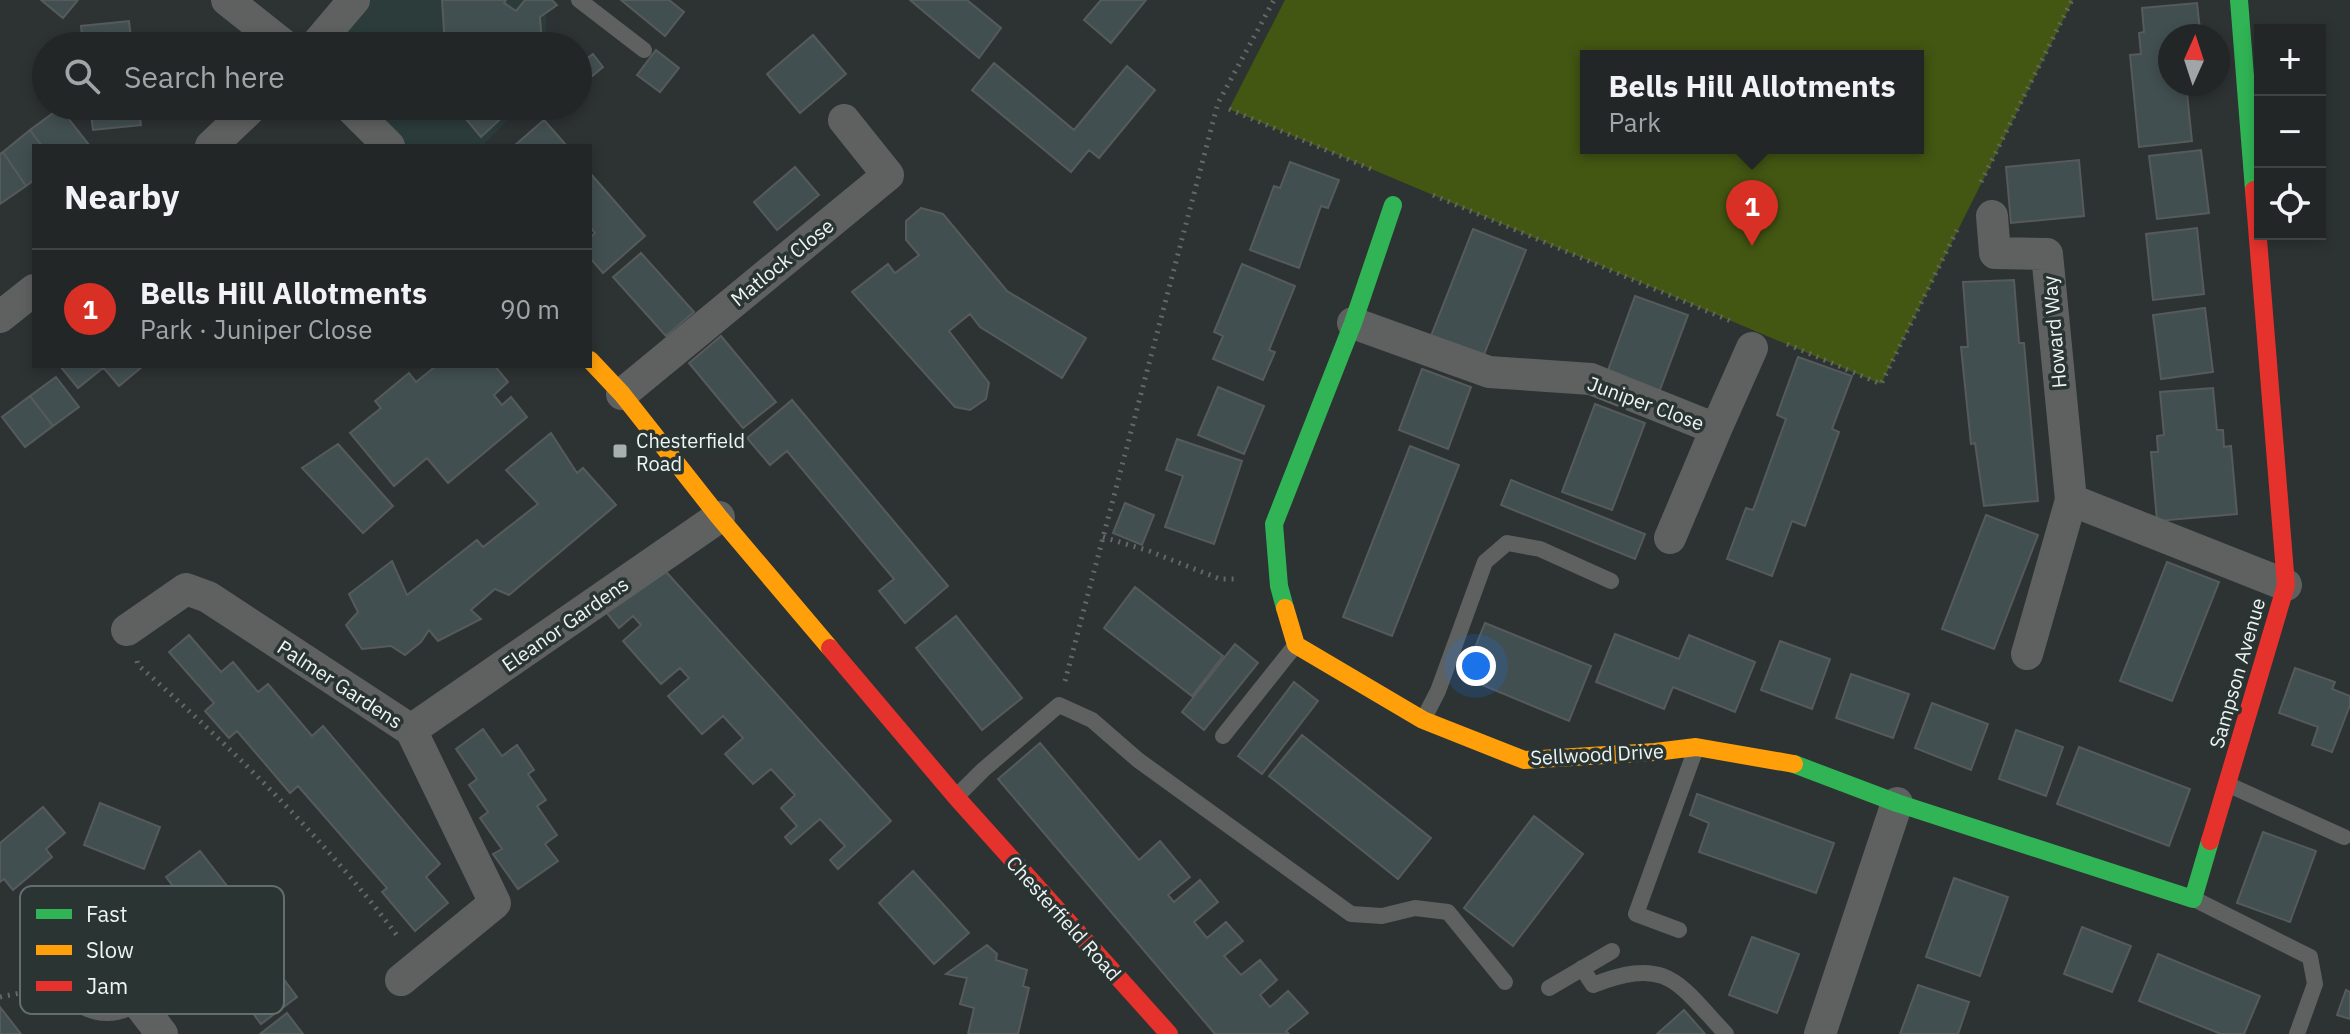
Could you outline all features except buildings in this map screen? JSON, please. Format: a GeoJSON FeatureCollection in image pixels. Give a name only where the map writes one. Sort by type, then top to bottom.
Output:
{"type":"FeatureCollection","features":[{"type":"Feature","properties":{"kind":"street"},"geometry":{"type":"LineString","coordinates":[[227,0],[267,32]]}},
{"type":"Feature","properties":{"kind":"street"},"geometry":{"type":"LineString","coordinates":[[327,32],[354,0]]}},
{"type":"Feature","properties":{"kind":"street","name":"Sampson Avenue"},"geometry":{"type":"LineString","coordinates":[[2193,899],[2286,585],[2239,0]]}},
{"type":"Feature","properties":{"kind":"street"},"geometry":{"type":"LineString","coordinates":[[213,144],[238,120]]}},
{"type":"Feature","properties":{"kind":"street"},"geometry":{"type":"LineString","coordinates":[[363,120],[387,144]]}},
{"type":"Feature","properties":{"kind":"street","name":"Matlock Close"},"geometry":{"type":"LineString","coordinates":[[622,394],[888,175],[844,120]]}},
{"type":"Feature","properties":{"kind":"street"},"geometry":{"type":"LineString","coordinates":[[1296,645],[1278,579],[1274,524],[1353,323],[1393,205]]}},
{"type":"Feature","properties":{"kind":"street","name":"Howard Way"},"geometry":{"type":"LineString","coordinates":[[1992,216],[1995,253],[2047,254],[2071,500],[2027,654]]}},
{"type":"Feature","properties":{"kind":"street"},"geometry":{"type":"LineString","coordinates":[[0,317],[32,292]]}},
{"type":"Feature","properties":{"kind":"street","name":"Juniper Close"},"geometry":{"type":"LineString","coordinates":[[1353,323],[1489,372],[1591,379],[1716,429],[1756,337]]}},
{"type":"Feature","properties":{"kind":"street","name":"Chesterfield Road"},"geometry":{"type":"LineString","coordinates":[[592,362],[622,394],[719,517],[1153,1028]]}},
{"type":"Feature","properties":{"kind":"street"},"geometry":{"type":"LineString","coordinates":[[1670,538],[1716,429]]}},
{"type":"Feature","properties":{"kind":"street"},"geometry":{"type":"LineString","coordinates":[[2071,500],[2286,585]]}},
{"type":"Feature","properties":{"kind":"street","name":"Eleanor Gardens"},"geometry":{"type":"LineString","coordinates":[[411,730],[719,517]]}},
{"type":"Feature","properties":{"kind":"street","name":"Palmer Gardens"},"geometry":{"type":"LineString","coordinates":[[127,630],[186,589],[208,597],[411,730],[495,903],[410,972]]}},
{"type":"Feature","properties":{"kind":"street","name":"Sellwood Drive"},"geometry":{"type":"LineString","coordinates":[[1296,645],[1423,720],[1524,760],[1696,747],[1802,765],[1897,803]]}},
{"type":"Feature","properties":{"kind":"street"},"geometry":{"type":"LineString","coordinates":[[1820,1034],[1897,803],[2193,899]]}},
{"type":"Feature","properties":{"kind":"street"},"geometry":{"type":"LineString","coordinates":[[147,1014],[162,1034]]}},
{"type":"Feature","properties":{"kind":"lane"},"geometry":{"type":"LineString","coordinates":[[579,0],[644,50]]}},
{"type":"Feature","properties":{"kind":"lane"},"geometry":{"type":"LineString","coordinates":[[1423,720],[1438,691],[1485,562],[1507,543],[1540,549],[1611,581]]}},
{"type":"Feature","properties":{"kind":"lane"},"geometry":{"type":"LineString","coordinates":[[1223,736],[1296,645]]}},
{"type":"Feature","properties":{"kind":"lane"},"geometry":{"type":"LineString","coordinates":[[956,797],[1059,705],[1092,720],[1138,760],[1351,914],[1382,916],[1415,908],[1448,912],[1505,982]]}},
{"type":"Feature","properties":{"kind":"lane"},"geometry":{"type":"LineString","coordinates":[[1679,930],[1636,914],[1696,747]]}},
{"type":"Feature","properties":{"kind":"lane"},"geometry":{"type":"LineString","coordinates":[[2227,784],[2344,837]]}},
{"type":"Feature","properties":{"kind":"lane"},"geometry":{"type":"LineString","coordinates":[[2193,899],[2310,957],[2315,984],[2297,1034]]}},
{"type":"Feature","properties":{"kind":"lane"},"geometry":{"type":"LineString","coordinates":[[1549,988],[1612,951]]}},
{"type":"Feature","properties":{"kind":"lane"},"geometry":{"type":"LineString","coordinates":[[1582,968],[1593,985],[1621,974],[1656,972],[1679,983],[1726,1034]]}},
{"type":"Feature","properties":{"kind":"path"},"geometry":{"type":"LineString","coordinates":[[1059,705],[1218,103],[1274,0]]}},
{"type":"Feature","properties":{"kind":"path"},"geometry":{"type":"LineString","coordinates":[[1980,185],[2072,0]]}},
{"type":"Feature","properties":{"kind":"path"},"geometry":{"type":"LineString","coordinates":[[1229,109],[1388,176]]}},
{"type":"Feature","properties":{"kind":"path"},"geometry":{"type":"LineString","coordinates":[[1432,195],[1756,337],[1881,384],[1959,228]]}},
{"type":"Feature","properties":{"kind":"path"},"geometry":{"type":"LineString","coordinates":[[1103,537],[1220,579],[1278,579]]}},
{"type":"Feature","properties":{"kind":"path"},"geometry":{"type":"LineString","coordinates":[[127,630],[138,665],[191,711],[296,817],[370,899],[410,972]]}},
{"type":"Feature","properties":{"kind":"path"},"geometry":{"type":"LineString","coordinates":[[0,997],[20,993]]}},
{"type":"Feature","properties":{"kind":"shaded area"},"geometry":{"type":"Polygon","coordinates":[[[355,0],[547,0],[546,32],[328,32],[355,0]]]}},
{"type":"Feature","properties":{"kind":"shaded area"},"geometry":{"type":"Polygon","coordinates":[[[363,120],[508,120],[484,144],[387,144],[363,120]]]}},
{"type":"Feature","properties":{"kind":"green space"},"geometry":{"type":"Polygon","coordinates":[[[1285,0],[2073,0],[1881,384],[1229,109],[1285,0]]]}},
{"type":"Feature","properties":{"kind":"traffic: fast"},"geometry":{"type":"LineString","coordinates":[[2239,0],[2254,190]]}},
{"type":"Feature","properties":{"kind":"traffic: fast"},"geometry":{"type":"LineString","coordinates":[[1285,608],[1279,586],[1274,524],[1353,323],[1393,205]]}},
{"type":"Feature","properties":{"kind":"traffic: fast"},"geometry":{"type":"LineString","coordinates":[[1794,764],[1897,803],[2193,899],[2210,841]]}},
{"type":"Feature","properties":{"kind":"traffic: slow"},"geometry":{"type":"LineString","coordinates":[[592,362],[622,394],[719,517],[830,648]]}},
{"type":"Feature","properties":{"kind":"traffic: slow"},"geometry":{"type":"LineString","coordinates":[[1285,608],[1296,645],[1423,720],[1524,760],[1696,747],[1794,764]]}},
{"type":"Feature","properties":{"kind":"traffic: jam"},"geometry":{"type":"LineString","coordinates":[[2210,841],[2286,585],[2258,240]]}},
{"type":"Feature","properties":{"kind":"traffic: jam"},"geometry":{"type":"LineString","coordinates":[[830,648],[956,797],[1169,1034]]}},
{"type":"Feature","properties":{"kind":"place","name":"Bells Hill Allotments"},"geometry":{"type":"Point","coordinates":[1752,246]}},
{"type":"Feature","properties":{"kind":"place","name":"Chesterfield Road"},"geometry":{"type":"Point","coordinates":[620,451]}}]}
